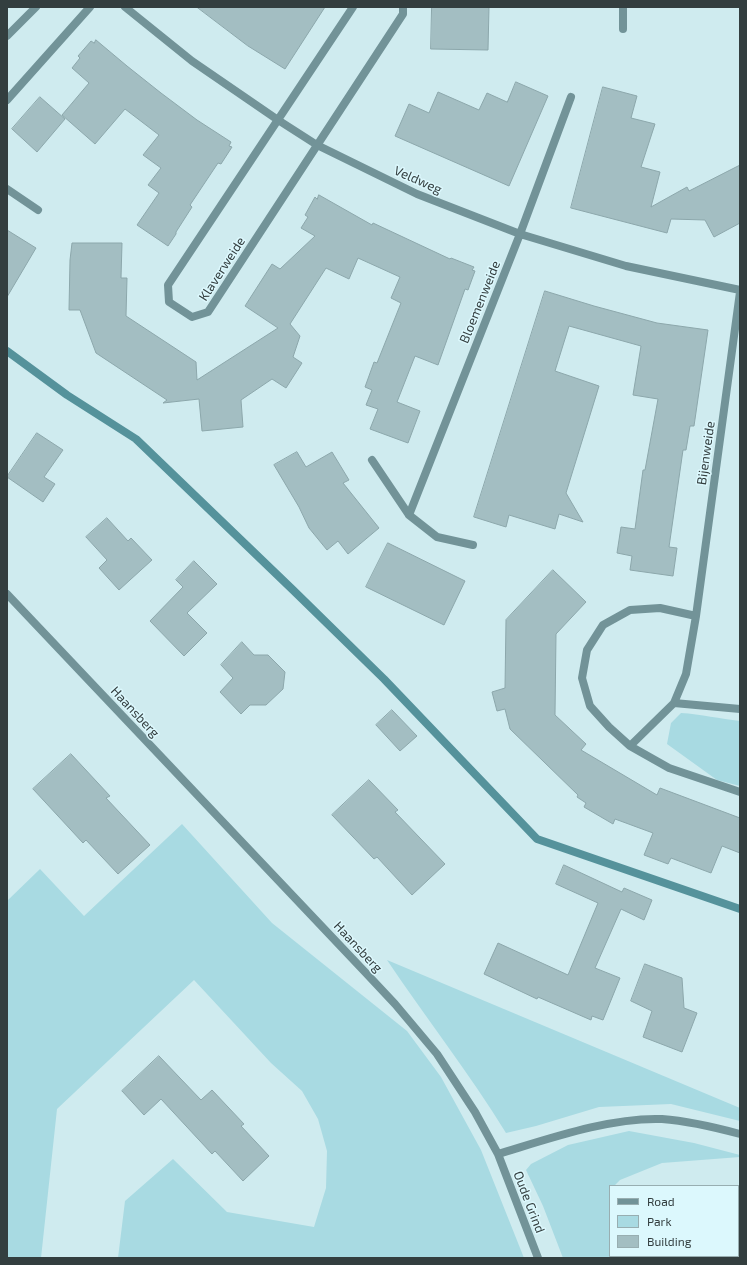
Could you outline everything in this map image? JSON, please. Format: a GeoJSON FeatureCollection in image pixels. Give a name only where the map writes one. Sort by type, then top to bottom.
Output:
{"type":"FeatureCollection","features":[{"type":"Feature","properties":{"kind":"street"},"geometry":{"type":"LineString","coordinates":[[7,36],[36,7]]}},
{"type":"Feature","properties":{"kind":"street"},"geometry":{"type":"LineString","coordinates":[[7,100],[90,7]]}},
{"type":"Feature","properties":{"kind":"street","name":"Veldweg"},"geometry":{"type":"LineString","coordinates":[[125,7],[192,60],[278,120],[317,144],[417,194],[520,234],[626,266],[740,291]]}},
{"type":"Feature","properties":{"kind":"street","name":"Klaverweide"},"geometry":{"type":"LineString","coordinates":[[353,7],[168,285],[169,302],[192,317],[208,312],[403,14],[403,7]]}},
{"type":"Feature","properties":{"kind":"street"},"geometry":{"type":"LineString","coordinates":[[623,7],[623,29]]}},
{"type":"Feature","properties":{"kind":"street","name":"Bloemenweide"},"geometry":{"type":"LineString","coordinates":[[409,515],[520,234],[571,97]]}},
{"type":"Feature","properties":{"kind":"street"},"geometry":{"type":"LineString","coordinates":[[7,189],[38,210]]}},
{"type":"Feature","properties":{"kind":"street","name":"Bijenweide"},"geometry":{"type":"LineString","coordinates":[[630,746],[674,703],[686,674],[696,616],[740,291]]}},
{"type":"Feature","properties":{"kind":"street"},"geometry":{"type":"LineString","coordinates":[[372,460],[409,515],[437,537],[473,545]]}},
{"type":"Feature","properties":{"kind":"street","name":"Haansberg"},"geometry":{"type":"LineString","coordinates":[[7,594],[396,1004],[437,1054],[475,1112],[498,1154]]}},
{"type":"Feature","properties":{"kind":"street"},"geometry":{"type":"LineString","coordinates":[[696,616],[660,608],[630,610],[603,625],[587,650],[582,678],[590,706],[609,728],[630,746],[669,768],[740,792]]}},
{"type":"Feature","properties":{"kind":"street"},"geometry":{"type":"LineString","coordinates":[[674,703],[740,709]]}},
{"type":"Feature","properties":{"kind":"street"},"geometry":{"type":"LineString","coordinates":[[498,1154],[556,1136],[614,1122],[637,1120],[660,1119],[683,1121],[740,1134]]}},
{"type":"Feature","properties":{"kind":"street","name":"Oude Grind"},"geometry":{"type":"LineString","coordinates":[[498,1154],[538,1258]]}},
{"type":"Feature","properties":{"kind":"green space"},"geometry":{"type":"Polygon","coordinates":[[[681,713],[740,721],[740,786],[717,780],[667,744],[671,723],[681,713]]]}},
{"type":"Feature","properties":{"kind":"green space"},"geometry":{"type":"Polygon","coordinates":[[[182,824],[272,923],[407,1031],[441,1077],[481,1150],[524,1258],[118,1258],[125,1201],[173,1159],[227,1212],[314,1227],[326,1188],[327,1151],[318,1119],[302,1091],[271,1063],[194,980],[57,1109],[41,1258],[7,1258],[7,901],[40,869],[84,916],[182,824]]]}},
{"type":"Feature","properties":{"kind":"green space"},"geometry":{"type":"Polygon","coordinates":[[[387,960],[740,1108],[740,1121],[671,1104],[599,1107],[536,1126],[506,1133],[478,1089],[387,960]]]}},
{"type":"Feature","properties":{"kind":"green space"},"geometry":{"type":"Polygon","coordinates":[[[629,1131],[694,1143],[740,1155],[740,1157],[662,1163],[620,1180],[615,1185],[609,1185],[609,1257],[739,1257],[739,1228],[740,1258],[563,1258],[543,1206],[526,1170],[531,1164],[568,1145],[629,1131]]]}},
{"type":"Feature","properties":{"kind":"building"},"geometry":{"type":"Polygon","coordinates":[[[197,7],[325,7],[285,69],[248,46],[197,7]]]}},
{"type":"Feature","properties":{"kind":"building"},"geometry":{"type":"Polygon","coordinates":[[[432,7],[489,7],[488,50],[431,49],[432,7]]]}},
{"type":"Feature","properties":{"kind":"building"},"geometry":{"type":"Polygon","coordinates":[[[96,40],[161,93],[197,120],[231,142],[229,146],[232,147],[221,164],[218,163],[190,205],[192,207],[168,246],[137,225],[159,193],[148,185],[161,168],[143,155],[159,135],[125,109],[95,144],[62,115],[89,83],[72,68],[80,58],[78,56],[91,41],[94,43],[96,40]]]}},
{"type":"Feature","properties":{"kind":"building"},"geometry":{"type":"Polygon","coordinates":[[[516,82],[548,96],[509,186],[395,136],[409,104],[429,113],[438,92],[479,110],[487,93],[507,102],[516,82]]]}},
{"type":"Feature","properties":{"kind":"building"},"geometry":{"type":"Polygon","coordinates":[[[603,87],[637,96],[631,118],[655,124],[641,167],[660,172],[651,207],[687,187],[689,191],[740,165],[740,223],[714,237],[705,220],[671,219],[667,233],[571,208],[603,87]]]}},
{"type":"Feature","properties":{"kind":"building"},"geometry":{"type":"Polygon","coordinates":[[[40,97],[65,119],[37,152],[12,129],[40,97]]]}},
{"type":"Feature","properties":{"kind":"building"},"geometry":{"type":"Polygon","coordinates":[[[319,195],[372,225],[373,223],[450,259],[451,258],[474,267],[472,270],[475,271],[468,290],[465,289],[438,365],[415,356],[397,402],[420,411],[408,443],[370,429],[378,409],[366,405],[372,390],[365,387],[374,362],[377,363],[401,303],[391,298],[400,277],[358,258],[349,279],[326,268],[290,324],[300,336],[293,357],[302,363],[286,388],[272,379],[241,400],[243,427],[202,431],[199,399],[163,403],[167,400],[96,353],[80,310],[69,310],[70,260],[72,243],[122,243],[121,278],[127,278],[126,316],[196,362],[197,380],[278,328],[245,306],[272,264],[280,269],[315,236],[301,228],[308,217],[305,215],[315,197],[317,199],[319,195]]]}},
{"type":"Feature","properties":{"kind":"building"},"geometry":{"type":"Polygon","coordinates":[[[7,230],[36,248],[7,297],[7,230]]]}},
{"type":"Feature","properties":{"kind":"building"},"geometry":{"type":"Polygon","coordinates":[[[545,291],[657,323],[708,330],[694,426],[690,426],[686,450],[683,450],[669,547],[677,548],[673,576],[630,570],[632,556],[617,553],[621,527],[635,529],[643,470],[645,470],[658,399],[633,395],[641,346],[569,326],[555,371],[599,386],[566,493],[583,522],[559,514],[555,529],[509,515],[506,527],[474,517],[545,291]]]}},
{"type":"Feature","properties":{"kind":"building"},"geometry":{"type":"Polygon","coordinates":[[[37,433],[63,450],[44,477],[55,484],[43,502],[7,477],[37,433]]]}},
{"type":"Feature","properties":{"kind":"building"},"geometry":{"type":"Polygon","coordinates":[[[297,452],[306,467],[332,452],[349,480],[343,483],[379,528],[348,554],[338,541],[327,550],[309,528],[299,507],[274,465],[297,452]]]}},
{"type":"Feature","properties":{"kind":"building"},"geometry":{"type":"Polygon","coordinates":[[[107,518],[128,541],[131,538],[152,560],[119,590],[99,568],[107,560],[86,537],[107,518]]]}},
{"type":"Feature","properties":{"kind":"building"},"geometry":{"type":"Polygon","coordinates":[[[388,543],[465,581],[444,625],[366,587],[388,543]]]}},
{"type":"Feature","properties":{"kind":"building"},"geometry":{"type":"Polygon","coordinates":[[[194,561],[217,584],[187,613],[207,633],[184,656],[150,621],[183,587],[176,580],[194,561]]]}},
{"type":"Feature","properties":{"kind":"building"},"geometry":{"type":"Polygon","coordinates":[[[553,570],[586,602],[556,634],[555,715],[586,744],[581,750],[657,795],[660,788],[740,818],[740,853],[722,846],[711,873],[671,858],[668,864],[644,855],[653,833],[615,819],[613,824],[584,807],[586,803],[577,797],[578,795],[510,729],[505,709],[497,711],[492,692],[505,688],[506,620],[553,570]]]}},
{"type":"Feature","properties":{"kind":"building"},"geometry":{"type":"Polygon","coordinates":[[[242,642],[254,655],[268,655],[285,672],[283,689],[266,705],[250,705],[241,714],[220,692],[233,678],[221,665],[242,642]]]}},
{"type":"Feature","properties":{"kind":"building"},"geometry":{"type":"Polygon","coordinates":[[[392,710],[417,736],[400,751],[376,725],[392,710]]]}},
{"type":"Feature","properties":{"kind":"building"},"geometry":{"type":"Polygon","coordinates":[[[71,754],[110,796],[106,798],[150,845],[118,874],[86,840],[83,843],[33,789],[71,754]]]}},
{"type":"Feature","properties":{"kind":"building"},"geometry":{"type":"Polygon","coordinates":[[[369,780],[398,810],[395,812],[445,864],[412,895],[377,857],[374,859],[332,815],[369,780]]]}},
{"type":"Feature","properties":{"kind":"building"},"geometry":{"type":"Polygon","coordinates":[[[564,865],[622,892],[624,888],[652,900],[644,920],[621,909],[595,968],[620,978],[603,1020],[592,1016],[591,1020],[538,997],[537,999],[484,974],[498,943],[568,975],[598,903],[556,884],[564,865]]]}},
{"type":"Feature","properties":{"kind":"building"},"geometry":{"type":"Polygon","coordinates":[[[645,964],[682,978],[684,1008],[697,1013],[682,1052],[643,1037],[652,1011],[631,1001],[645,964]]]}},
{"type":"Feature","properties":{"kind":"building"},"geometry":{"type":"Polygon","coordinates":[[[159,1056],[201,1100],[212,1090],[244,1124],[241,1126],[269,1156],[243,1181],[215,1151],[212,1154],[161,1099],[144,1115],[122,1091],[159,1056]]]}},
{"type":"Feature","properties":{"kind":"waterway"},"geometry":{"type":"LineString","coordinates":[[7,351],[67,395],[136,439],[384,679],[537,839],[740,909]]}}]}
